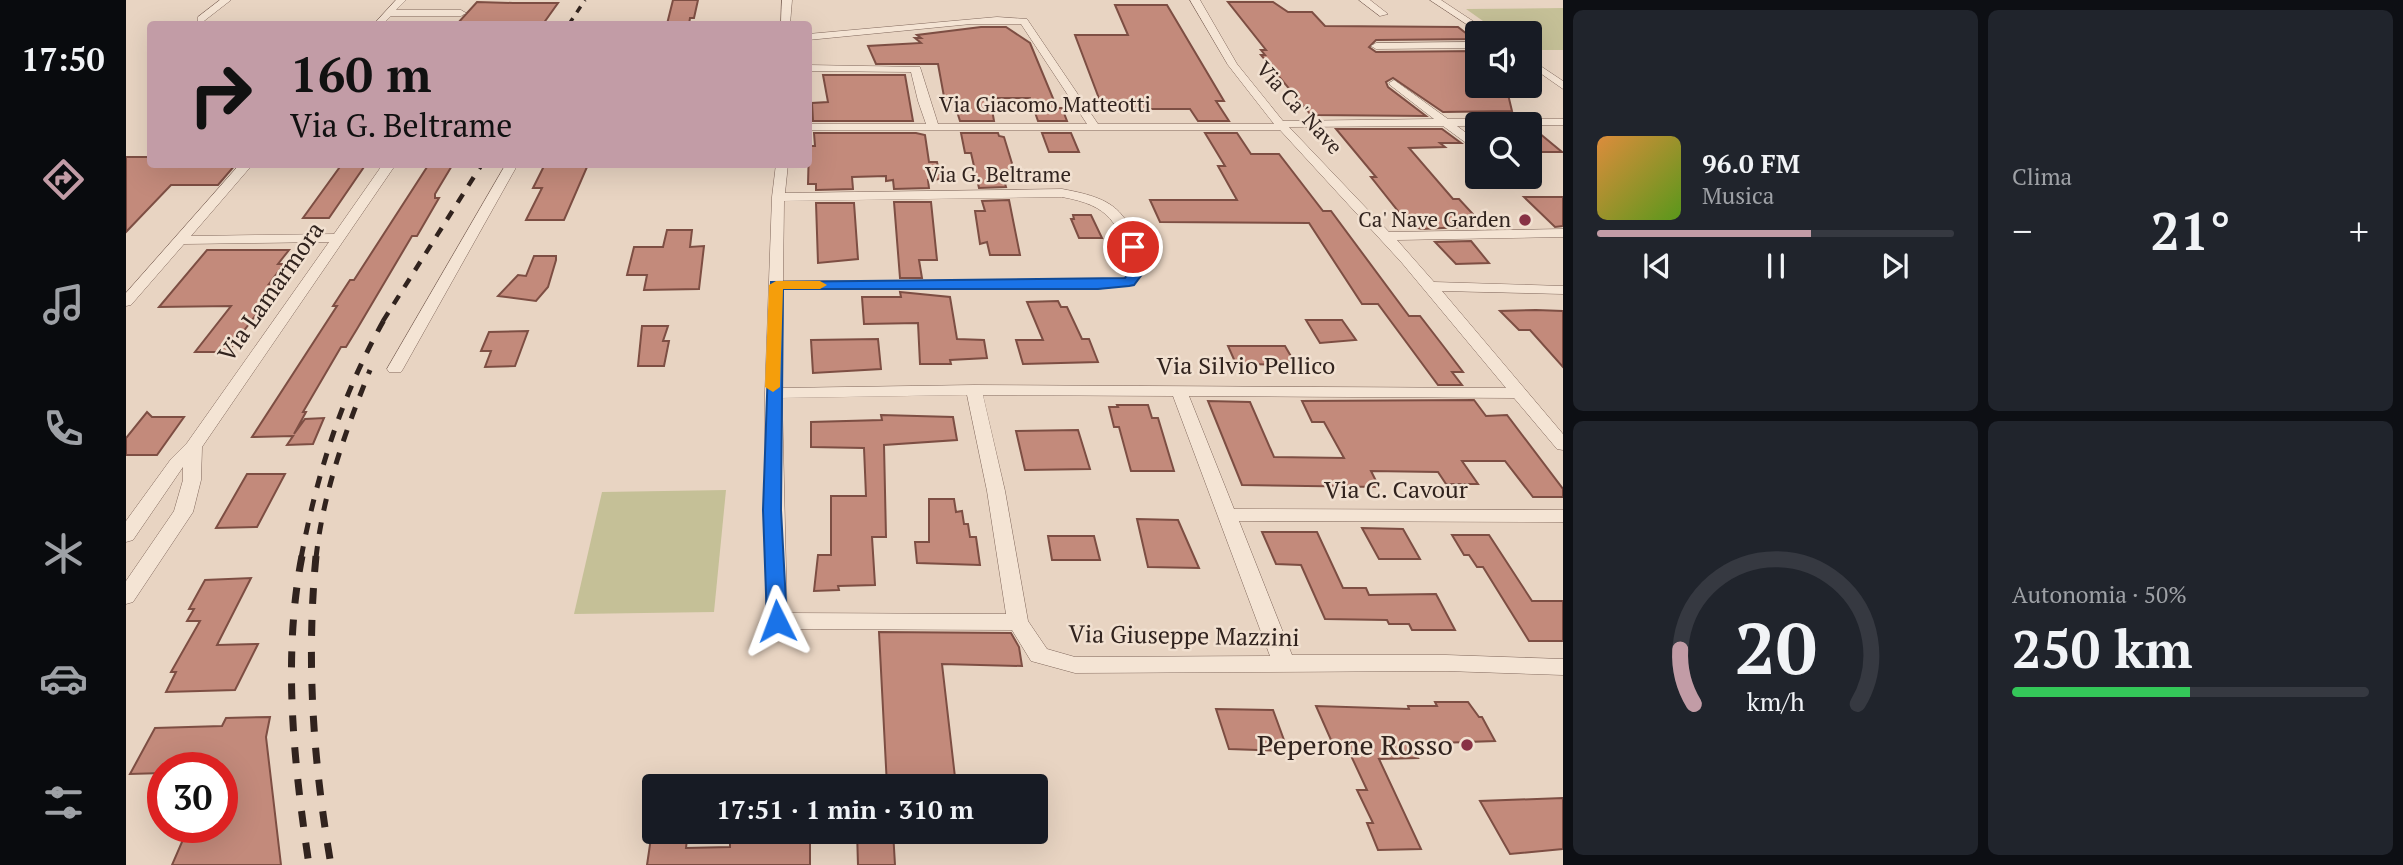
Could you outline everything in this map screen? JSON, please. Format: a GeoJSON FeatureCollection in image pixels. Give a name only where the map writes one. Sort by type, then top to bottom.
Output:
{"type":"FeatureCollection","features":[{"type":"Feature","properties":{"kind":"street"},"geometry":{"type":"LineString","coordinates":[[201,19],[226,0]]}},
{"type":"Feature","properties":{"kind":"street"},"geometry":{"type":"LineString","coordinates":[[381,21],[401,0]]}},
{"type":"Feature","properties":{"kind":"street"},"geometry":{"type":"LineString","coordinates":[[786,21],[787,0]]}},
{"type":"Feature","properties":{"kind":"street","name":"Via Ca' Nave"},"geometry":{"type":"LineString","coordinates":[[1195,0],[1215,43],[1281,125],[1386,236],[1563,445]]}},
{"type":"Feature","properties":{"kind":"street"},"geometry":{"type":"LineString","coordinates":[[1364,0],[1383,14]]}},
{"type":"Feature","properties":{"kind":"street"},"geometry":{"type":"LineString","coordinates":[[1435,0],[1467,21]]}},
{"type":"Feature","properties":{"kind":"street"},"geometry":{"type":"LineString","coordinates":[[390,13],[461,13]]}},
{"type":"Feature","properties":{"kind":"street"},"geometry":{"type":"LineString","coordinates":[[812,37],[885,33],[988,19],[1024,21],[1094,126]]}},
{"type":"Feature","properties":{"kind":"street"},"geometry":{"type":"LineString","coordinates":[[1376,46],[1465,46]]}},
{"type":"Feature","properties":{"kind":"street"},"geometry":{"type":"LineString","coordinates":[[812,68],[916,69],[923,101],[933,126]]}},
{"type":"Feature","properties":{"kind":"street"},"geometry":{"type":"LineString","coordinates":[[1542,71],[1563,86]]}},
{"type":"Feature","properties":{"kind":"street"},"geometry":{"type":"LineString","coordinates":[[1394,83],[1465,137]]}},
{"type":"Feature","properties":{"kind":"street","name":"Via Giacomo Matteotti"},"geometry":{"type":"LineString","coordinates":[[812,127],[1563,122]]}},
{"type":"Feature","properties":{"kind":"street"},"geometry":{"type":"LineString","coordinates":[[126,302],[243,168]]}},
{"type":"Feature","properties":{"kind":"street","name":"Via Lamarmora"},"geometry":{"type":"LineString","coordinates":[[126,535],[177,464],[193,447],[387,168]]}},
{"type":"Feature","properties":{"kind":"street"},"geometry":{"type":"LineString","coordinates":[[395,369],[510,168]]}},
{"type":"Feature","properties":{"kind":"street"},"geometry":{"type":"LineString","coordinates":[[782,168],[778,197],[773,393],[772,510],[777,621],[1018,622],[996,491],[974,390]]}},
{"type":"Feature","properties":{"kind":"street","name":"Via G. Beltrame"},"geometry":{"type":"LineString","coordinates":[[776,285],[1098,285],[1129,282],[1142,265],[1116,211],[1096,198],[1062,193],[778,197]]}},
{"type":"Feature","properties":{"kind":"street"},"geometry":{"type":"LineString","coordinates":[[1386,236],[1563,233]]}},
{"type":"Feature","properties":{"kind":"street"},"geometry":{"type":"LineString","coordinates":[[180,240],[338,238]]}},
{"type":"Feature","properties":{"kind":"street"},"geometry":{"type":"LineString","coordinates":[[1427,286],[1563,290]]}},
{"type":"Feature","properties":{"kind":"street","name":"Via Silvio Pellico"},"geometry":{"type":"LineString","coordinates":[[773,393],[974,390],[1519,393]]}},
{"type":"Feature","properties":{"kind":"street"},"geometry":{"type":"LineString","coordinates":[[1178,391],[1229,515],[1285,665]]}},
{"type":"Feature","properties":{"kind":"street"},"geometry":{"type":"LineString","coordinates":[[126,597],[183,512],[192,480],[193,447]]}},
{"type":"Feature","properties":{"kind":"street","name":"Via C. Cavour"},"geometry":{"type":"LineString","coordinates":[[1229,515],[1563,516]]}},
{"type":"Feature","properties":{"kind":"street","name":"Via Giuseppe Mazzini"},"geometry":{"type":"LineString","coordinates":[[1018,622],[1039,655],[1075,665],[1446,663],[1563,667]]}},
{"type":"Feature","properties":{"kind":"shaded area"},"geometry":{"type":"Polygon","coordinates":[[[1563,8],[1563,50],[1542,50],[1542,21],[1483,21],[1466,9],[1563,8]]]}},
{"type":"Feature","properties":{"kind":"shaded area"},"geometry":{"type":"Polygon","coordinates":[[[726,490],[714,612],[574,614],[602,492],[726,490]]]}},
{"type":"Feature","properties":{"kind":"building"},"geometry":{"type":"Polygon","coordinates":[[[673,0],[698,0],[694,18],[690,18],[690,21],[668,21],[673,0]]]}},
{"type":"Feature","properties":{"kind":"building"},"geometry":{"type":"Polygon","coordinates":[[[477,2],[558,3],[545,21],[460,21],[477,2]]]}},
{"type":"Feature","properties":{"kind":"building"},"geometry":{"type":"Polygon","coordinates":[[[1228,2],[1273,2],[1288,12],[1312,12],[1325,26],[1458,27],[1465,32],[1465,39],[1376,40],[1369,47],[1376,52],[1465,51],[1465,98],[1509,98],[1512,111],[1443,112],[1393,78],[1386,82],[1388,87],[1426,116],[1311,115],[1261,55],[1265,55],[1261,50],[1266,50],[1228,2]]]}},
{"type":"Feature","properties":{"kind":"building"},"geometry":{"type":"Polygon","coordinates":[[[1115,5],[1167,5],[1224,101],[1216,101],[1229,121],[1198,121],[1190,109],[1134,109],[1130,101],[1100,101],[1075,35],[1128,35],[1115,5]]]}},
{"type":"Feature","properties":{"kind":"building"},"geometry":{"type":"Polygon","coordinates":[[[981,27],[1006,27],[1030,43],[1057,108],[1062,108],[1067,121],[1038,121],[1030,98],[990,98],[994,121],[960,121],[954,102],[945,102],[938,64],[876,64],[868,46],[921,43],[915,38],[921,38],[917,35],[981,27]]]}},
{"type":"Feature","properties":{"kind":"building"},"geometry":{"type":"Polygon","coordinates":[[[823,75],[905,75],[913,121],[813,121],[812,103],[828,102],[823,75]]]}},
{"type":"Feature","properties":{"kind":"building"},"geometry":{"type":"Polygon","coordinates":[[[1336,129],[1442,129],[1461,143],[1440,143],[1445,147],[1409,148],[1453,199],[1459,199],[1484,226],[1422,229],[1410,226],[1371,177],[1376,177],[1336,129]]]}},
{"type":"Feature","properties":{"kind":"building"},"geometry":{"type":"Polygon","coordinates":[[[814,133],[925,135],[929,162],[937,162],[941,179],[928,180],[929,188],[894,189],[893,180],[886,181],[886,176],[852,177],[853,189],[816,190],[816,184],[808,184],[808,168],[812,168],[812,146],[815,146],[814,133]]]}},
{"type":"Feature","properties":{"kind":"building"},"geometry":{"type":"Polygon","coordinates":[[[961,133],[998,133],[1004,137],[1017,180],[1004,180],[1006,187],[979,188],[971,153],[965,153],[961,133]]]}},
{"type":"Feature","properties":{"kind":"building"},"geometry":{"type":"Polygon","coordinates":[[[1042,133],[1071,133],[1079,152],[1049,152],[1042,133]]]}},
{"type":"Feature","properties":{"kind":"building"},"geometry":{"type":"Polygon","coordinates":[[[1205,133],[1237,133],[1251,154],[1279,154],[1323,211],[1331,211],[1409,316],[1420,316],[1463,372],[1452,372],[1462,385],[1438,385],[1378,304],[1362,304],[1309,223],[1160,222],[1150,200],[1237,200],[1218,166],[1225,166],[1205,133]]]}},
{"type":"Feature","properties":{"kind":"building"},"geometry":{"type":"Polygon","coordinates":[[[1542,135],[1562,152],[1542,152],[1542,135]]]}},
{"type":"Feature","properties":{"kind":"building"},"geometry":{"type":"Polygon","coordinates":[[[126,157],[147,157],[147,168],[233,168],[218,185],[171,185],[126,232],[126,157]]]}},
{"type":"Feature","properties":{"kind":"building"},"geometry":{"type":"Polygon","coordinates":[[[339,168],[363,168],[329,218],[303,218],[339,168]]]}},
{"type":"Feature","properties":{"kind":"building"},"geometry":{"type":"Polygon","coordinates":[[[426,168],[451,168],[435,194],[435,198],[439,198],[417,236],[412,236],[346,347],[341,347],[303,412],[306,412],[294,434],[305,419],[324,418],[313,444],[287,445],[293,436],[252,437],[337,306],[333,306],[350,280],[354,280],[426,168]]]}},
{"type":"Feature","properties":{"kind":"building"},"geometry":{"type":"Polygon","coordinates":[[[543,168],[587,168],[564,220],[526,220],[542,188],[533,188],[543,168]]]}},
{"type":"Feature","properties":{"kind":"building"},"geometry":{"type":"Polygon","coordinates":[[[1524,197],[1563,197],[1563,226],[1555,227],[1524,197]]]}},
{"type":"Feature","properties":{"kind":"building"},"geometry":{"type":"Polygon","coordinates":[[[1009,200],[1020,255],[990,255],[987,242],[980,244],[975,211],[985,211],[982,201],[1009,200]]]}},
{"type":"Feature","properties":{"kind":"building"},"geometry":{"type":"Polygon","coordinates":[[[894,202],[931,202],[937,260],[919,260],[922,278],[900,278],[894,202]]]}},
{"type":"Feature","properties":{"kind":"building"},"geometry":{"type":"Polygon","coordinates":[[[816,203],[854,203],[858,259],[818,263],[816,203]]]}},
{"type":"Feature","properties":{"kind":"building"},"geometry":{"type":"Polygon","coordinates":[[[1073,215],[1091,215],[1102,238],[1079,238],[1071,219],[1074,219],[1073,215]]]}},
{"type":"Feature","properties":{"kind":"building"},"geometry":{"type":"Polygon","coordinates":[[[667,230],[692,230],[690,247],[704,246],[699,289],[644,290],[647,275],[627,275],[634,247],[663,247],[667,230]]]}},
{"type":"Feature","properties":{"kind":"building"},"geometry":{"type":"Polygon","coordinates":[[[1471,241],[1489,263],[1456,264],[1435,242],[1471,241]]]}},
{"type":"Feature","properties":{"kind":"building"},"geometry":{"type":"Polygon","coordinates":[[[207,250],[289,250],[278,264],[284,264],[269,284],[279,284],[228,352],[195,352],[231,306],[159,307],[207,250]]]}},
{"type":"Feature","properties":{"kind":"building"},"geometry":{"type":"Polygon","coordinates":[[[534,256],[556,256],[548,287],[536,301],[498,296],[518,275],[526,276],[534,256]]]}},
{"type":"Feature","properties":{"kind":"building"},"geometry":{"type":"Polygon","coordinates":[[[900,292],[950,297],[957,339],[984,340],[987,358],[950,360],[951,364],[920,364],[918,323],[864,324],[862,297],[901,297],[900,292]]]}},
{"type":"Feature","properties":{"kind":"building"},"geometry":{"type":"Polygon","coordinates":[[[1058,301],[1061,307],[1067,307],[1082,339],[1089,339],[1098,362],[1023,364],[1016,340],[1043,340],[1027,302],[1058,301]]]}},
{"type":"Feature","properties":{"kind":"building"},"geometry":{"type":"Polygon","coordinates":[[[1500,311],[1563,311],[1563,367],[1530,330],[1519,330],[1500,311]]]}},
{"type":"Feature","properties":{"kind":"building"},"geometry":{"type":"Polygon","coordinates":[[[1306,320],[1342,320],[1356,340],[1320,343],[1306,320]]]}},
{"type":"Feature","properties":{"kind":"building"},"geometry":{"type":"Polygon","coordinates":[[[642,326],[668,326],[663,341],[669,341],[664,366],[638,366],[642,326]]]}},
{"type":"Feature","properties":{"kind":"building"},"geometry":{"type":"Polygon","coordinates":[[[528,331],[515,366],[485,367],[491,351],[481,351],[489,332],[528,331]]]}},
{"type":"Feature","properties":{"kind":"building"},"geometry":{"type":"Polygon","coordinates":[[[878,339],[881,369],[813,373],[811,340],[878,339]]]}},
{"type":"Feature","properties":{"kind":"building"},"geometry":{"type":"Polygon","coordinates":[[[1228,346],[1285,346],[1296,365],[1236,364],[1228,346]]]}},
{"type":"Feature","properties":{"kind":"building"},"geometry":{"type":"Polygon","coordinates":[[[1474,400],[1486,416],[1507,415],[1563,489],[1563,497],[1533,497],[1505,461],[1462,461],[1478,484],[1446,484],[1438,472],[1371,471],[1379,487],[1242,485],[1208,401],[1250,402],[1274,457],[1344,458],[1324,422],[1312,422],[1302,401],[1474,400]]]}},
{"type":"Feature","properties":{"kind":"building"},"geometry":{"type":"Polygon","coordinates":[[[1117,405],[1148,405],[1152,418],[1158,418],[1174,471],[1131,471],[1119,427],[1114,427],[1109,407],[1118,407],[1117,405]]]}},
{"type":"Feature","properties":{"kind":"building"},"geometry":{"type":"Polygon","coordinates":[[[147,412],[152,417],[184,417],[157,455],[126,455],[126,438],[147,412]]]}},
{"type":"Feature","properties":{"kind":"building"},"geometry":{"type":"Polygon","coordinates":[[[881,415],[953,417],[957,440],[884,445],[886,537],[872,537],[875,585],[838,586],[839,590],[814,591],[818,555],[831,555],[831,496],[866,496],[864,448],[811,447],[811,422],[882,420],[881,415]]]}},
{"type":"Feature","properties":{"kind":"building"},"geometry":{"type":"Polygon","coordinates":[[[1078,430],[1090,469],[1025,470],[1016,431],[1078,430]]]}},
{"type":"Feature","properties":{"kind":"building"},"geometry":{"type":"Polygon","coordinates":[[[247,474],[285,474],[257,527],[216,528],[247,474]]]}},
{"type":"Feature","properties":{"kind":"building"},"geometry":{"type":"Polygon","coordinates":[[[929,499],[954,499],[956,512],[962,511],[964,524],[968,524],[970,537],[976,537],[980,565],[917,563],[915,542],[929,542],[929,499]]]}},
{"type":"Feature","properties":{"kind":"building"},"geometry":{"type":"Polygon","coordinates":[[[1137,519],[1178,520],[1199,568],[1148,567],[1137,519]]]}},
{"type":"Feature","properties":{"kind":"building"},"geometry":{"type":"Polygon","coordinates":[[[1362,528],[1403,529],[1420,559],[1379,559],[1362,528]]]}},
{"type":"Feature","properties":{"kind":"building"},"geometry":{"type":"Polygon","coordinates":[[[1262,532],[1317,532],[1343,588],[1366,588],[1369,595],[1436,594],[1455,630],[1412,630],[1409,624],[1389,624],[1387,620],[1325,619],[1301,565],[1276,564],[1262,532]]]}},
{"type":"Feature","properties":{"kind":"building"},"geometry":{"type":"Polygon","coordinates":[[[1452,535],[1489,535],[1532,601],[1563,601],[1563,641],[1529,641],[1483,567],[1477,567],[1469,555],[1464,555],[1452,535]]]}},
{"type":"Feature","properties":{"kind":"building"},"geometry":{"type":"Polygon","coordinates":[[[1048,536],[1094,536],[1100,560],[1052,560],[1048,536]]]}},
{"type":"Feature","properties":{"kind":"building"},"geometry":{"type":"Polygon","coordinates":[[[251,578],[217,645],[258,644],[235,690],[166,692],[176,672],[171,672],[200,621],[187,621],[194,609],[189,609],[205,580],[251,578]]]}},
{"type":"Feature","properties":{"kind":"building"},"geometry":{"type":"Polygon","coordinates":[[[879,632],[1011,633],[1019,647],[1022,666],[942,664],[955,774],[886,774],[879,632]]]}},
{"type":"Feature","properties":{"kind":"building"},"geometry":{"type":"Polygon","coordinates":[[[1435,702],[1468,702],[1479,717],[1482,717],[1495,741],[1410,744],[1418,758],[1379,759],[1421,849],[1378,850],[1367,823],[1373,823],[1357,790],[1367,790],[1346,745],[1331,740],[1316,706],[1409,709],[1408,706],[1437,706],[1435,702]]]}},
{"type":"Feature","properties":{"kind":"building"},"geometry":{"type":"Polygon","coordinates":[[[1216,709],[1273,710],[1288,751],[1229,749],[1216,709]]]}},
{"type":"Feature","properties":{"kind":"building"},"geometry":{"type":"Polygon","coordinates":[[[270,717],[266,737],[281,865],[172,865],[182,843],[238,843],[238,752],[147,752],[147,773],[130,774],[155,728],[222,726],[226,718],[270,717]]]}},
{"type":"Feature","properties":{"kind":"building"},"geometry":{"type":"Polygon","coordinates":[[[1563,798],[1563,849],[1510,854],[1480,801],[1563,798]]]}},
{"type":"Feature","properties":{"kind":"building"},"geometry":{"type":"Polygon","coordinates":[[[650,844],[686,844],[686,848],[730,847],[730,844],[810,844],[810,865],[647,865],[650,844]]]}},
{"type":"Feature","properties":{"kind":"building"},"geometry":{"type":"Polygon","coordinates":[[[857,844],[894,844],[895,865],[858,865],[857,844]]]}},
{"type":"Feature","properties":{"kind":"railway"},"geometry":{"type":"LineString","coordinates":[[571,21],[585,0]]}},
{"type":"Feature","properties":{"kind":"railway"},"geometry":{"type":"LineString","coordinates":[[383,321],[479,168]]}},
{"type":"Feature","properties":{"kind":"railway"},"geometry":{"type":"LineString","coordinates":[[301,558],[323,465],[333,435],[356,377],[384,320]]}},
{"type":"Feature","properties":{"kind":"railway"},"geometry":{"type":"LineString","coordinates":[[316,558],[330,485],[344,438],[370,370]]}},
{"type":"Feature","properties":{"kind":"railway"},"geometry":{"type":"LineString","coordinates":[[302,556],[296,594],[291,672],[295,750],[309,865]]}},
{"type":"Feature","properties":{"kind":"railway"},"geometry":{"type":"LineString","coordinates":[[316,556],[312,634],[313,711],[331,865]]}},
{"type":"Feature","properties":{"kind":"slow traffic"},"geometry":{"type":"LineString","coordinates":[[773,387],[776,285],[820,285]]}},
{"type":"Feature","properties":{"kind":"place","name":"Ca' Nave Garden"},"geometry":{"type":"Point","coordinates":[1525,220]}},
{"type":"Feature","properties":{"kind":"place","name":"Peperone Rosso"},"geometry":{"type":"Point","coordinates":[1467,745]}},
{"type":"Feature","properties":{"kind":"route"},"geometry":{"type":"LineString","coordinates":[[777,621],[772,510],[776,285],[1098,285],[1129,282],[1142,265],[1133,247]]}}]}
